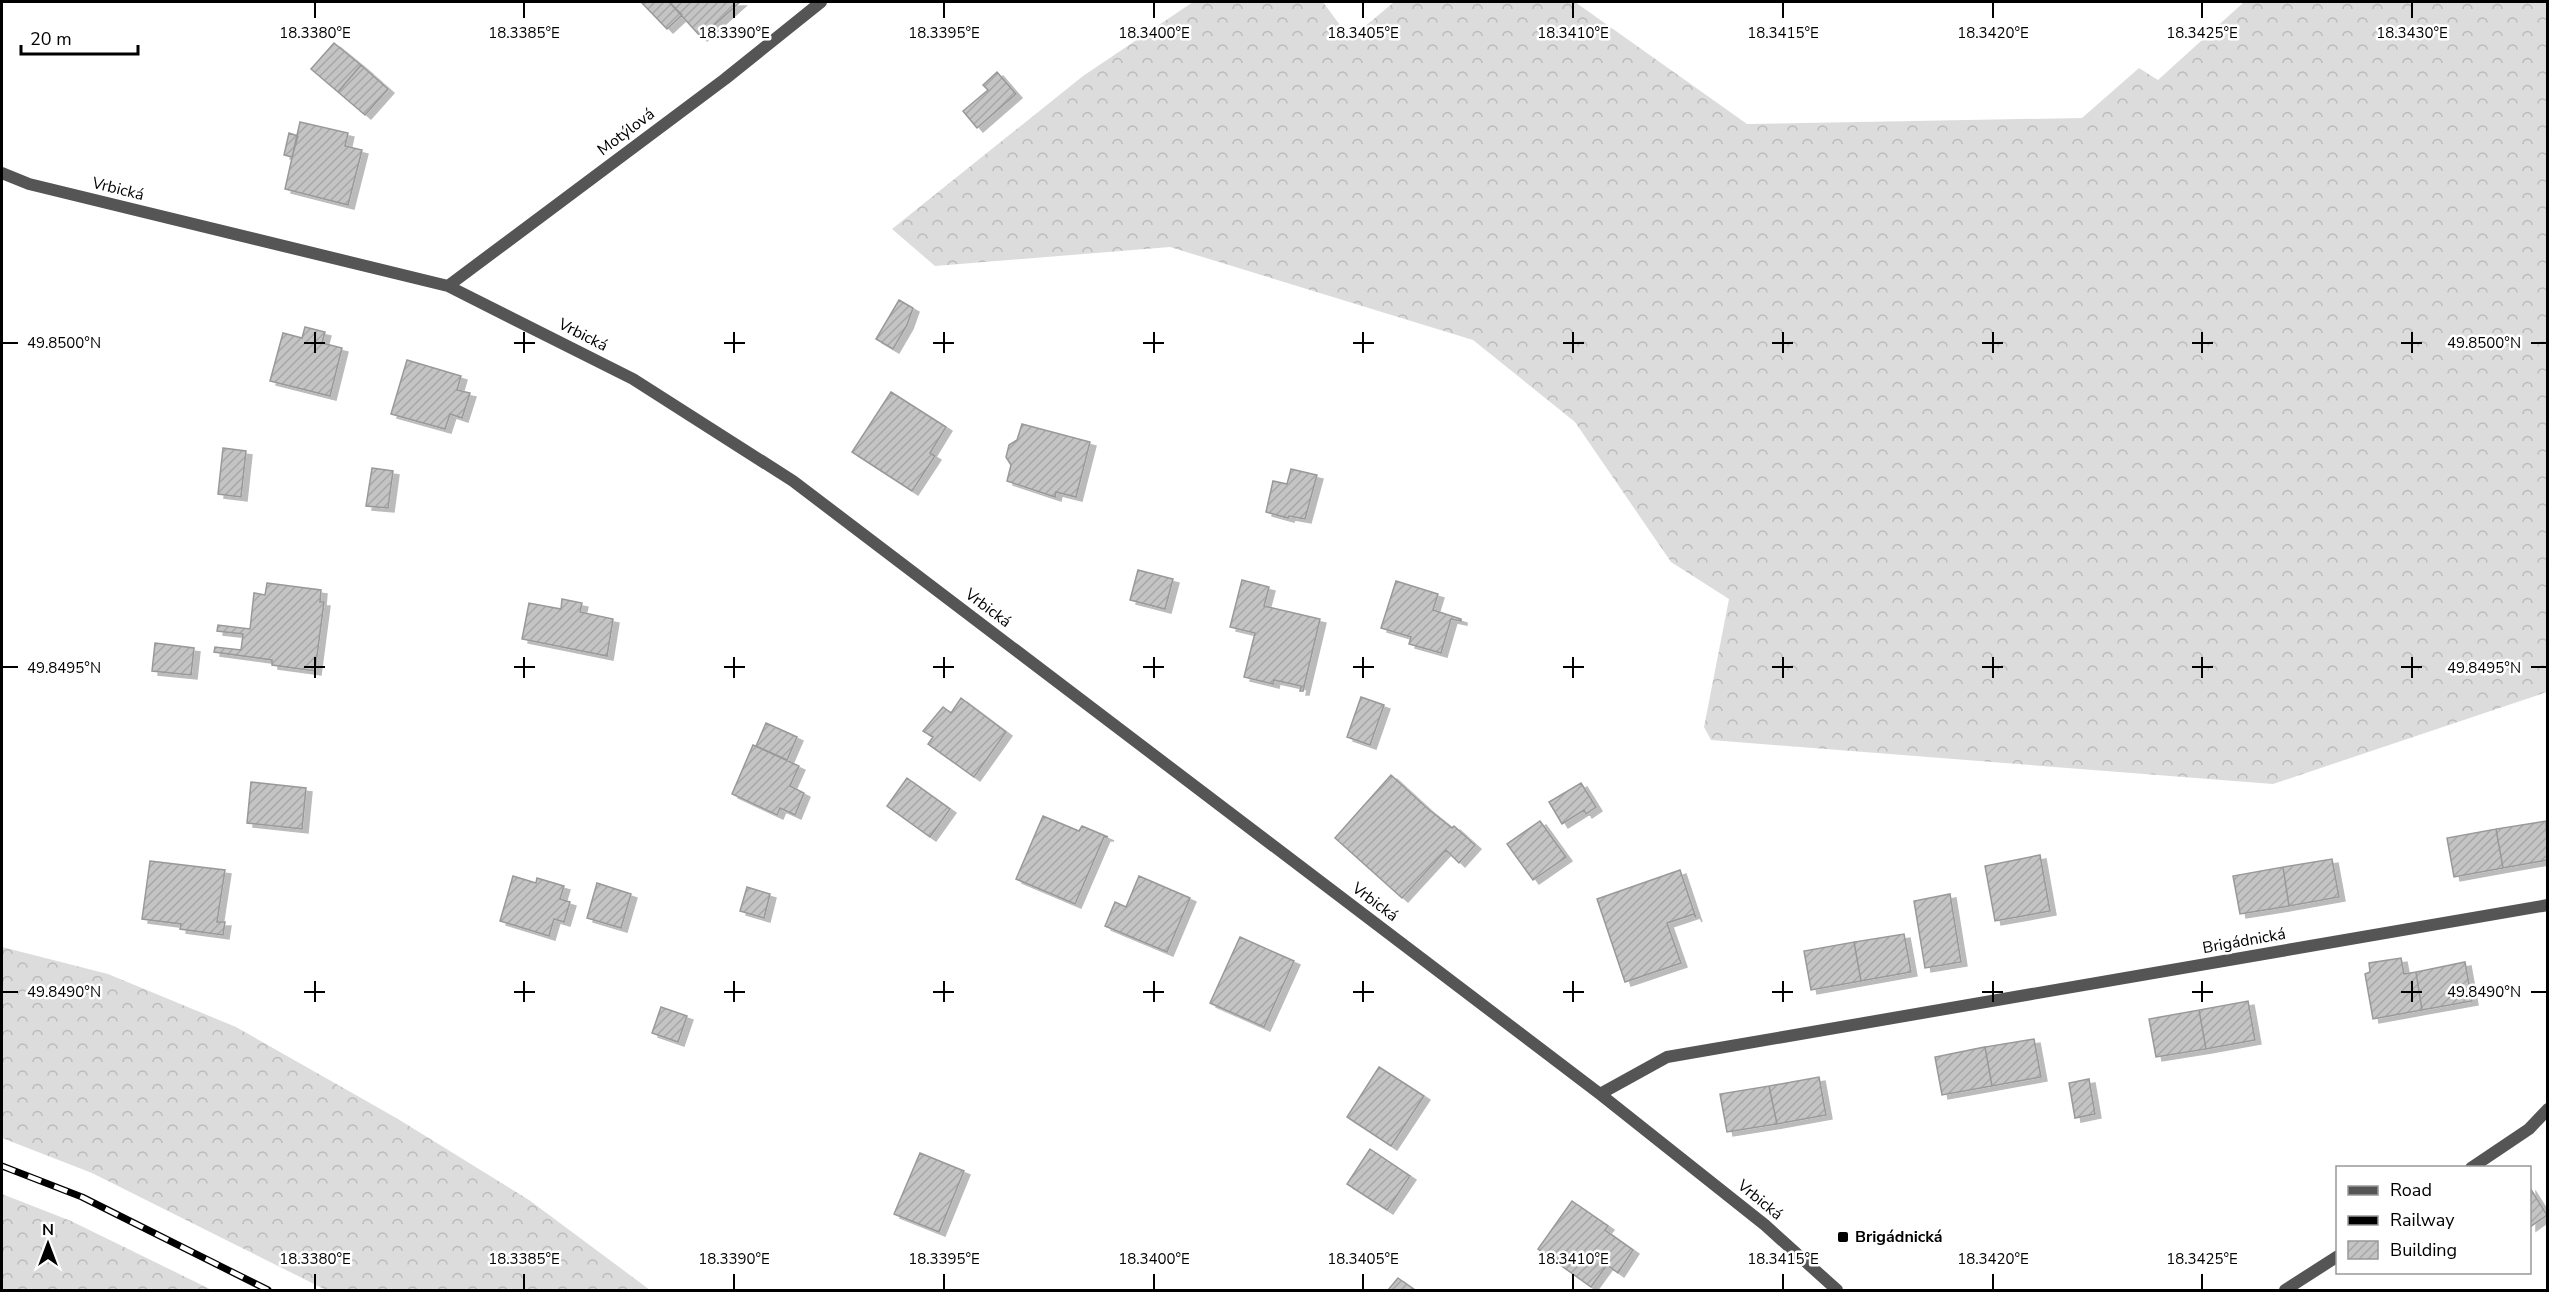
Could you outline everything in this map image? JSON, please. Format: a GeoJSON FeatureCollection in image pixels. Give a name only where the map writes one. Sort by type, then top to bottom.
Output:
{"type":"FeatureCollection","features":[{"type":"Feature","properties":{"kind":"street","name":"Motýlová"},"geometry":{"type":"LineString","coordinates":[[448,286],[725,79],[821,2]]}},
{"type":"Feature","properties":{"kind":"street","name":"Vrbická"},"geometry":{"type":"LineString","coordinates":[[2,174],[40,187],[448,286],[633,379],[793,481],[1600,1094],[1765,1225],[1837,1290]]}},
{"type":"Feature","properties":{"kind":"street","name":"Brigádnická"},"geometry":{"type":"LineString","coordinates":[[1600,1094],[1667,1057],[2547,905]]}},
{"type":"Feature","properties":{"kind":"street"},"geometry":{"type":"LineString","coordinates":[[2473,1166],[2529,1129],[2547,1109]]}},
{"type":"Feature","properties":{"kind":"street"},"geometry":{"type":"LineString","coordinates":[[2285,1290],[2336,1257]]}},
{"type":"Feature","properties":{"kind":"green space"},"geometry":{"type":"Polygon","coordinates":[[[1193,2],[1323,2],[1350,39],[1394,2],[1575,2],[1747,124],[2082,118],[2139,68],[2158,80],[2244,2],[2547,2],[2547,692],[2273,784],[1711,740],[1704,727],[1729,599],[1671,562],[1575,422],[1473,340],[1170,247],[935,266],[892,229],[1083,76],[1193,2]]]}},
{"type":"Feature","properties":{"kind":"green space"},"geometry":{"type":"Polygon","coordinates":[[[2,947],[108,974],[236,1027],[398,1119],[529,1200],[650,1290],[326,1290],[92,1173],[2,1138],[2,947]]]}},
{"type":"Feature","properties":{"kind":"green space"},"geometry":{"type":"Polygon","coordinates":[[[2,1194],[71,1221],[212,1290],[2,1290],[2,1194]]]}},
{"type":"Feature","properties":{"kind":"building"},"geometry":{"type":"Polygon","coordinates":[[[641,2],[669,2],[682,15],[667,29],[641,2]]]}},
{"type":"Feature","properties":{"kind":"building"},"geometry":{"type":"Polygon","coordinates":[[[669,2],[740,2],[701,37],[669,2]]]}},
{"type":"Feature","properties":{"kind":"building"},"geometry":{"type":"Polygon","coordinates":[[[334,43],[361,65],[338,92],[311,69],[334,43]]]}},
{"type":"Feature","properties":{"kind":"building"},"geometry":{"type":"Polygon","coordinates":[[[361,65],[388,89],[365,115],[338,92],[361,65]]]}},
{"type":"Feature","properties":{"kind":"building"},"geometry":{"type":"Polygon","coordinates":[[[997,72],[1016,94],[977,128],[963,111],[988,90],[983,85],[997,72]]]}},
{"type":"Feature","properties":{"kind":"building"},"geometry":{"type":"Polygon","coordinates":[[[300,122],[348,133],[345,146],[362,150],[348,205],[285,189],[300,122]]]}},
{"type":"Feature","properties":{"kind":"building"},"geometry":{"type":"Polygon","coordinates":[[[289,133],[298,136],[292,157],[284,155],[289,133]]]}},
{"type":"Feature","properties":{"kind":"building"},"geometry":{"type":"Polygon","coordinates":[[[899,300],[913,308],[907,325],[893,349],[876,339],[899,300]]]}},
{"type":"Feature","properties":{"kind":"building"},"geometry":{"type":"Polygon","coordinates":[[[305,327],[325,332],[322,343],[342,348],[330,396],[270,381],[283,333],[302,338],[305,327]]]}},
{"type":"Feature","properties":{"kind":"building"},"geometry":{"type":"Polygon","coordinates":[[[407,360],[461,376],[457,390],[470,393],[462,418],[450,414],[445,429],[391,414],[407,360]]]}},
{"type":"Feature","properties":{"kind":"building"},"geometry":{"type":"Polygon","coordinates":[[[891,392],[946,427],[930,453],[935,456],[912,491],[852,452],[891,392]]]}},
{"type":"Feature","properties":{"kind":"building"},"geometry":{"type":"Polygon","coordinates":[[[1022,424],[1090,442],[1076,497],[1056,492],[1055,497],[1007,481],[1011,465],[1006,457],[1009,445],[1017,440],[1022,424]]]}},
{"type":"Feature","properties":{"kind":"building"},"geometry":{"type":"Polygon","coordinates":[[[223,448],[246,451],[241,497],[218,494],[223,448]]]}},
{"type":"Feature","properties":{"kind":"building"},"geometry":{"type":"Polygon","coordinates":[[[372,468],[393,471],[388,508],[366,506],[372,468]]]}},
{"type":"Feature","properties":{"kind":"building"},"geometry":{"type":"Polygon","coordinates":[[[1291,469],[1317,475],[1305,519],[1289,516],[1288,518],[1266,512],[1273,481],[1287,484],[1291,469]]]}},
{"type":"Feature","properties":{"kind":"building"},"geometry":{"type":"Polygon","coordinates":[[[1138,570],[1173,579],[1165,609],[1130,600],[1138,570]]]}},
{"type":"Feature","properties":{"kind":"building"},"geometry":{"type":"Polygon","coordinates":[[[1242,580],[1269,587],[1264,606],[1320,619],[1303,691],[1300,691],[1301,686],[1274,680],[1273,684],[1244,677],[1255,633],[1230,627],[1242,580]]]}},
{"type":"Feature","properties":{"kind":"building"},"geometry":{"type":"Polygon","coordinates":[[[1396,581],[1438,594],[1433,610],[1461,619],[1461,621],[1451,619],[1441,653],[1409,644],[1411,637],[1381,628],[1396,581]]]}},
{"type":"Feature","properties":{"kind":"building"},"geometry":{"type":"Polygon","coordinates":[[[267,583],[321,590],[320,602],[324,602],[315,671],[272,665],[272,660],[214,652],[215,647],[241,650],[243,634],[217,631],[218,625],[250,629],[254,593],[265,595],[267,583]]]}},
{"type":"Feature","properties":{"kind":"building"},"geometry":{"type":"Polygon","coordinates":[[[562,599],[582,603],[580,612],[613,619],[607,656],[522,639],[529,603],[561,609],[562,599]]]}},
{"type":"Feature","properties":{"kind":"building"},"geometry":{"type":"Polygon","coordinates":[[[155,643],[194,648],[191,675],[152,671],[155,643]]]}},
{"type":"Feature","properties":{"kind":"building"},"geometry":{"type":"Polygon","coordinates":[[[1361,697],[1384,705],[1370,745],[1347,737],[1361,697]]]}},
{"type":"Feature","properties":{"kind":"building"},"geometry":{"type":"Polygon","coordinates":[[[961,698],[1006,732],[974,777],[928,744],[933,737],[923,731],[943,707],[951,713],[961,698]]]}},
{"type":"Feature","properties":{"kind":"building"},"geometry":{"type":"Polygon","coordinates":[[[766,723],[797,737],[787,760],[756,746],[766,723]]]}},
{"type":"Feature","properties":{"kind":"building"},"geometry":{"type":"Polygon","coordinates":[[[753,745],[799,766],[790,786],[804,793],[795,815],[780,808],[777,815],[732,794],[753,745]]]}},
{"type":"Feature","properties":{"kind":"building"},"geometry":{"type":"Polygon","coordinates":[[[1391,775],[1427,808],[1452,828],[1454,826],[1475,845],[1459,863],[1446,850],[1402,898],[1335,838],[1391,775]]]}},
{"type":"Feature","properties":{"kind":"building"},"geometry":{"type":"Polygon","coordinates":[[[907,778],[950,809],[930,837],[887,806],[907,778]]]}},
{"type":"Feature","properties":{"kind":"building"},"geometry":{"type":"Polygon","coordinates":[[[251,782],[306,788],[302,829],[247,823],[251,782]]]}},
{"type":"Feature","properties":{"kind":"building"},"geometry":{"type":"Polygon","coordinates":[[[1581,783],[1596,807],[1586,814],[1584,810],[1562,824],[1549,802],[1581,783]]]}},
{"type":"Feature","properties":{"kind":"building"},"geometry":{"type":"Polygon","coordinates":[[[1043,816],[1079,831],[1082,826],[1108,837],[1104,837],[1075,904],[1016,879],[1043,816]]]}},
{"type":"Feature","properties":{"kind":"building"},"geometry":{"type":"Polygon","coordinates":[[[1540,821],[1566,857],[1533,880],[1507,844],[1540,821]]]}},
{"type":"Feature","properties":{"kind":"building"},"geometry":{"type":"Polygon","coordinates":[[[2546,821],[2548,860],[2503,868],[2496,829],[2546,821]]]}},
{"type":"Feature","properties":{"kind":"building"},"geometry":{"type":"Polygon","coordinates":[[[2496,829],[2503,868],[2454,877],[2447,838],[2496,829]]]}},
{"type":"Feature","properties":{"kind":"building"},"geometry":{"type":"Polygon","coordinates":[[[2040,855],[2050,911],[1995,921],[1985,866],[2040,855]]]}},
{"type":"Feature","properties":{"kind":"building"},"geometry":{"type":"Polygon","coordinates":[[[2332,859],[2339,897],[2289,906],[2283,867],[2332,859]]]}},
{"type":"Feature","properties":{"kind":"building"},"geometry":{"type":"Polygon","coordinates":[[[150,861],[225,870],[217,922],[225,922],[223,935],[180,929],[181,924],[142,919],[150,861]]]}},
{"type":"Feature","properties":{"kind":"building"},"geometry":{"type":"Polygon","coordinates":[[[2283,867],[2289,906],[2240,914],[2233,876],[2283,867]]]}},
{"type":"Feature","properties":{"kind":"building"},"geometry":{"type":"Polygon","coordinates":[[[1680,870],[1696,918],[1694,914],[1667,923],[1681,963],[1625,982],[1597,899],[1680,870]]]}},
{"type":"Feature","properties":{"kind":"building"},"geometry":{"type":"Polygon","coordinates":[[[513,876],[536,883],[537,878],[564,886],[560,899],[570,902],[564,922],[554,919],[549,936],[500,921],[513,876]]]}},
{"type":"Feature","properties":{"kind":"building"},"geometry":{"type":"Polygon","coordinates":[[[1139,876],[1190,898],[1167,952],[1105,926],[1115,902],[1126,907],[1139,876]]]}},
{"type":"Feature","properties":{"kind":"building"},"geometry":{"type":"Polygon","coordinates":[[[597,883],[631,894],[621,928],[587,918],[597,883]]]}},
{"type":"Feature","properties":{"kind":"building"},"geometry":{"type":"Polygon","coordinates":[[[747,887],[770,894],[764,918],[740,911],[747,887]]]}},
{"type":"Feature","properties":{"kind":"building"},"geometry":{"type":"Polygon","coordinates":[[[1950,894],[1961,962],[1925,968],[1914,901],[1950,894]]]}},
{"type":"Feature","properties":{"kind":"building"},"geometry":{"type":"Polygon","coordinates":[[[1904,934],[1911,972],[1861,981],[1854,942],[1904,934]]]}},
{"type":"Feature","properties":{"kind":"building"},"geometry":{"type":"Polygon","coordinates":[[[1240,937],[1294,961],[1264,1027],[1210,1003],[1240,937]]]}},
{"type":"Feature","properties":{"kind":"building"},"geometry":{"type":"Polygon","coordinates":[[[1854,942],[1861,981],[1811,990],[1804,951],[1854,942]]]}},
{"type":"Feature","properties":{"kind":"building"},"geometry":{"type":"Polygon","coordinates":[[[2401,958],[2404,974],[2416,972],[2422,1010],[2373,1019],[2365,974],[2370,972],[2369,963],[2401,958]]]}},
{"type":"Feature","properties":{"kind":"building"},"geometry":{"type":"Polygon","coordinates":[[[2465,962],[2472,1001],[2422,1010],[2416,972],[2465,962]]]}},
{"type":"Feature","properties":{"kind":"building"},"geometry":{"type":"Polygon","coordinates":[[[2248,1001],[2255,1040],[2206,1049],[2199,1010],[2248,1001]]]}},
{"type":"Feature","properties":{"kind":"building"},"geometry":{"type":"Polygon","coordinates":[[[661,1007],[687,1016],[678,1042],[652,1033],[661,1007]]]}},
{"type":"Feature","properties":{"kind":"building"},"geometry":{"type":"Polygon","coordinates":[[[2199,1010],[2206,1049],[2156,1057],[2149,1019],[2199,1010]]]}},
{"type":"Feature","properties":{"kind":"building"},"geometry":{"type":"Polygon","coordinates":[[[2034,1039],[2041,1077],[1992,1086],[1985,1047],[2034,1039]]]}},
{"type":"Feature","properties":{"kind":"building"},"geometry":{"type":"Polygon","coordinates":[[[1985,1047],[1992,1086],[1942,1095],[1935,1057],[1985,1047]]]}},
{"type":"Feature","properties":{"kind":"building"},"geometry":{"type":"Polygon","coordinates":[[[1379,1067],[1424,1096],[1391,1146],[1347,1117],[1379,1067]]]}},
{"type":"Feature","properties":{"kind":"building"},"geometry":{"type":"Polygon","coordinates":[[[1819,1077],[1826,1115],[1777,1124],[1769,1086],[1819,1077]]]}},
{"type":"Feature","properties":{"kind":"building"},"geometry":{"type":"Polygon","coordinates":[[[2089,1079],[2095,1114],[2075,1118],[2069,1083],[2089,1079]]]}},
{"type":"Feature","properties":{"kind":"building"},"geometry":{"type":"Polygon","coordinates":[[[1769,1086],[1777,1124],[1727,1132],[1720,1094],[1769,1086]]]}},
{"type":"Feature","properties":{"kind":"building"},"geometry":{"type":"Polygon","coordinates":[[[1370,1149],[1410,1176],[1387,1210],[1347,1184],[1370,1149]]]}},
{"type":"Feature","properties":{"kind":"building"},"geometry":{"type":"Polygon","coordinates":[[[920,1153],[964,1171],[939,1232],[894,1214],[920,1153]]]}},
{"type":"Feature","properties":{"kind":"building"},"geometry":{"type":"Polygon","coordinates":[[[2531,1190],[2547,1215],[2531,1226],[2531,1190]]]}},
{"type":"Feature","properties":{"kind":"building"},"geometry":{"type":"Polygon","coordinates":[[[1572,1201],[1608,1226],[1605,1230],[1633,1250],[1618,1273],[1607,1265],[1591,1287],[1538,1249],[1572,1201]]]}},
{"type":"Feature","properties":{"kind":"building"},"geometry":{"type":"Polygon","coordinates":[[[1398,1278],[1415,1290],[1388,1290],[1398,1278]]]}},
{"type":"Feature","properties":{"kind":"railway"},"geometry":{"type":"LineString","coordinates":[[2,1166],[82,1197],[268,1290]]}},
{"type":"Feature","properties":{"kind":"place","name":"Brigádnická"},"geometry":{"type":"Point","coordinates":[1843,1237]}}]}
